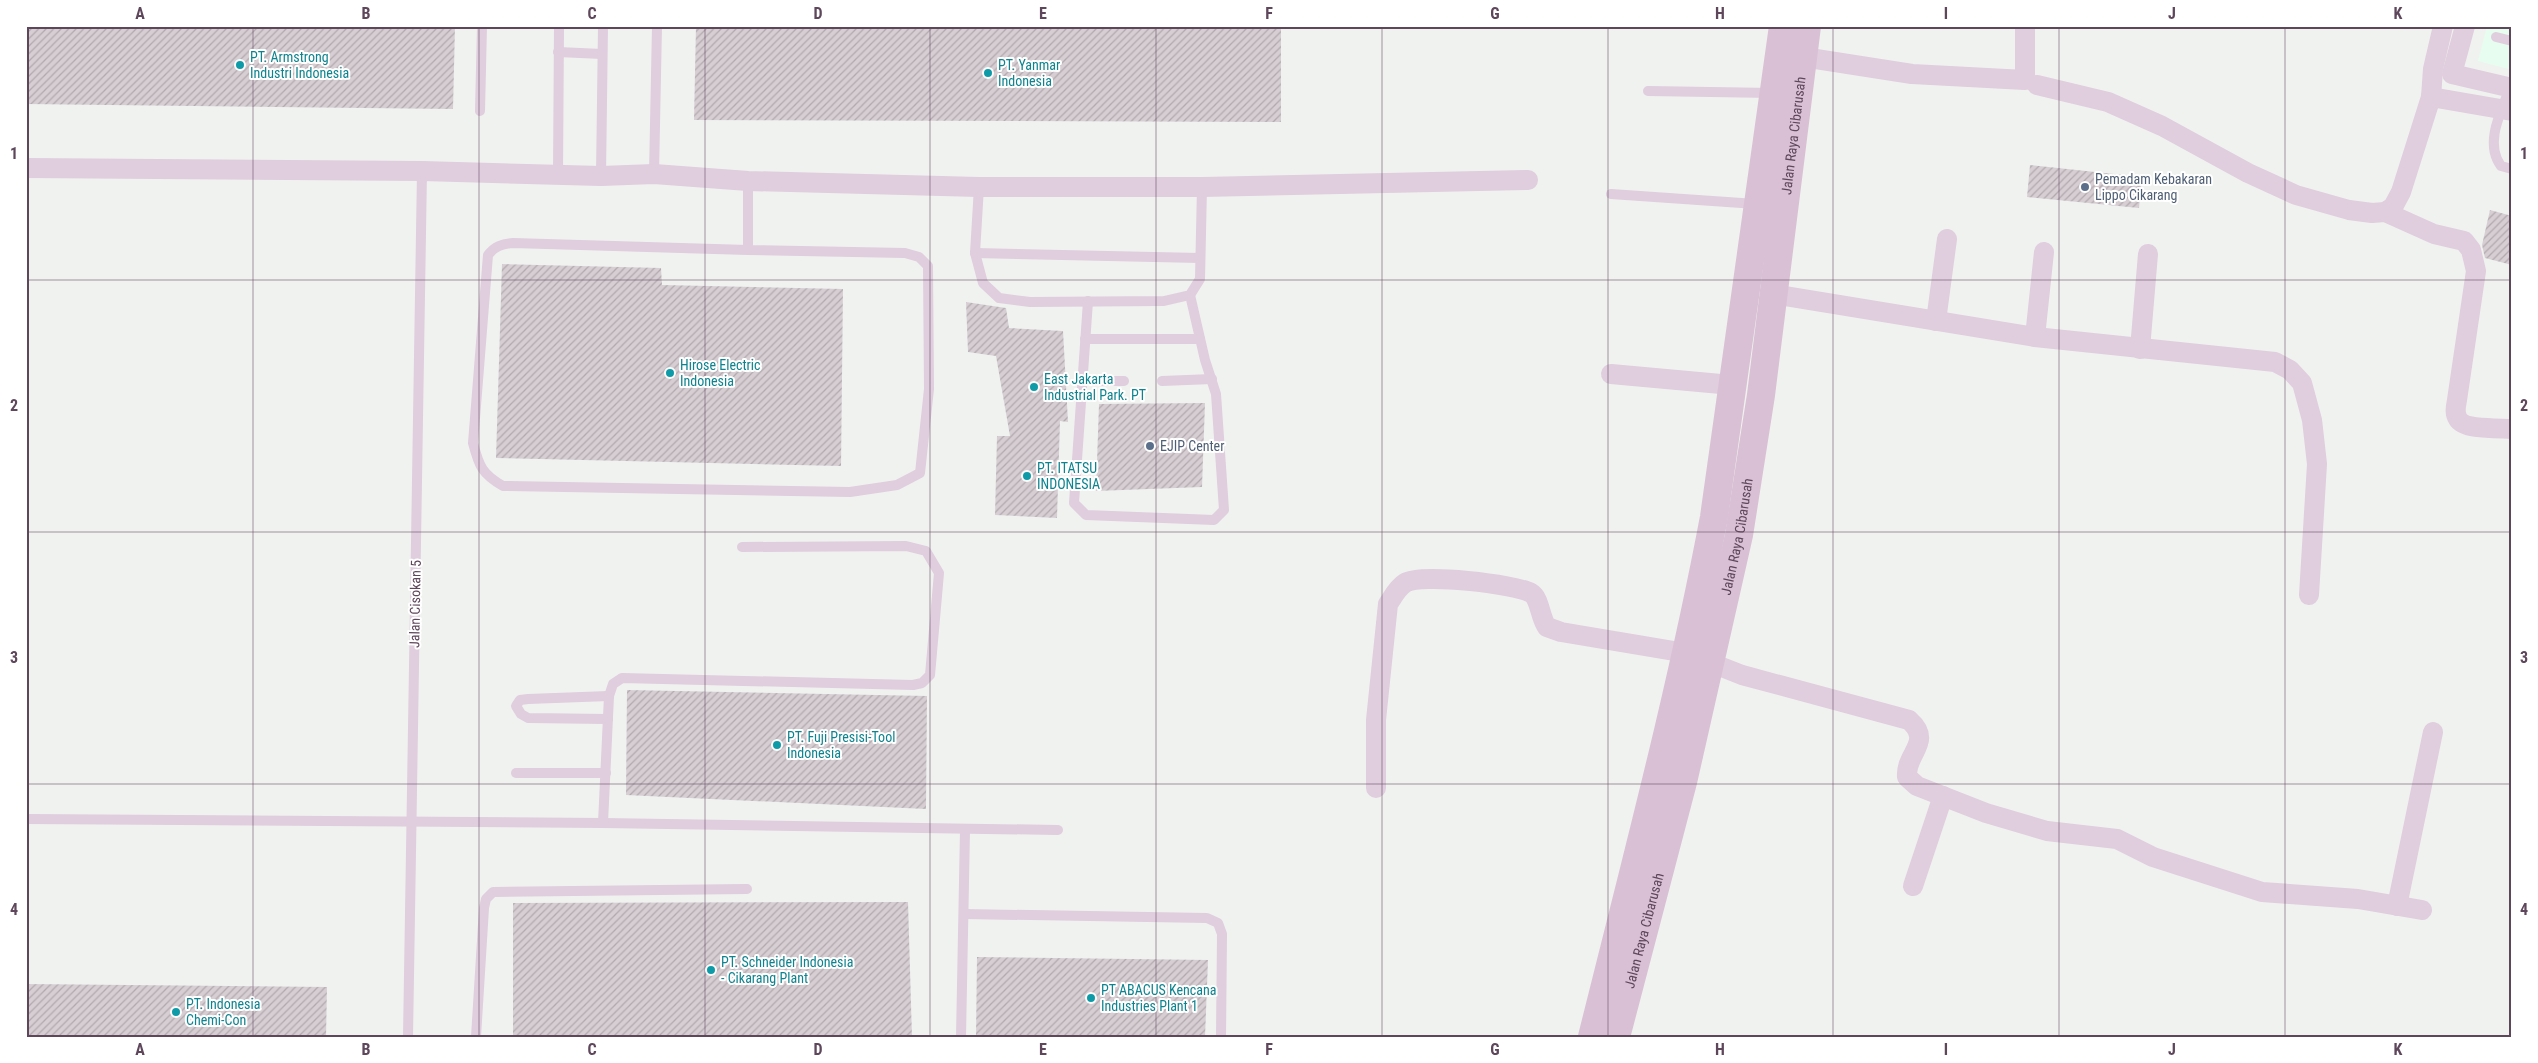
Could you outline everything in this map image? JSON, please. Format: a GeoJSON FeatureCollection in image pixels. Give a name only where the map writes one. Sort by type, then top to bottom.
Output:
{"type":"FeatureCollection","features":[{"type":"Feature","properties":{"kind":"street","name":"Jalan Raya Cibarusah"},"geometry":{"type":"LineString","coordinates":[[1616,1037],[1711,664],[1739,535],[1761,395],[1772,294],[1791,56],[1783,26]]}},
{"type":"Feature","properties":{"kind":"street","name":"Jalan Raya Cibarusah"},"geometry":{"type":"LineString","coordinates":[[1592,1037],[1652,801],[1686,653],[1714,517],[1774,93],[1807,26]]}},
{"type":"Feature","properties":{"kind":"street"},"geometry":{"type":"LineString","coordinates":[[1791,56],[1912,74],[2025,80],[2025,26]]}},
{"type":"Feature","properties":{"kind":"street"},"geometry":{"type":"LineString","coordinates":[[2037,85],[2108,102],[2162,126],[2248,173],[2296,195],[2349,210],[2372,213],[2385,212],[2393,207],[2401,192],[2431,96],[2434,69],[2444,26]]}},
{"type":"Feature","properties":{"kind":"street"},"geometry":{"type":"LineString","coordinates":[[2465,26],[2452,74],[2511,88]]}},
{"type":"Feature","properties":{"kind":"street"},"geometry":{"type":"LineString","coordinates":[[2431,96],[2507,110]]}},
{"type":"Feature","properties":{"kind":"street"},"geometry":{"type":"LineString","coordinates":[[26,168],[422,172],[601,176],[654,174],[748,181],[979,187],[1202,187],[1528,180]]}},
{"type":"Feature","properties":{"kind":"street"},"geometry":{"type":"LineString","coordinates":[[2385,212],[2434,234],[2464,241],[2471,250],[2476,271],[2457,400],[2457,418],[2462,424],[2469,426],[2512,429]]}},
{"type":"Feature","properties":{"kind":"street"},"geometry":{"type":"LineString","coordinates":[[1936,321],[1947,239]]}},
{"type":"Feature","properties":{"kind":"street"},"geometry":{"type":"LineString","coordinates":[[2035,337],[2044,252]]}},
{"type":"Feature","properties":{"kind":"street"},"geometry":{"type":"LineString","coordinates":[[2140,349],[2148,254]]}},
{"type":"Feature","properties":{"kind":"street"},"geometry":{"type":"LineString","coordinates":[[1772,294],[2035,337],[2275,362],[2290,370],[2302,383],[2312,420],[2317,464],[2309,594]]}},
{"type":"Feature","properties":{"kind":"street"},"geometry":{"type":"LineString","coordinates":[[1611,374],[1732,385]]}},
{"type":"Feature","properties":{"kind":"street"},"geometry":{"type":"LineString","coordinates":[[1376,788],[1376,720],[1388,604],[1395,593],[1406,582],[1427,579],[1509,586],[1532,594],[1536,598],[1540,615],[1547,627],[1561,632],[1686,653],[1742,675],[1909,720],[1919,730],[1920,741],[1906,769],[1907,777],[1917,786],[1986,813],[2039,829],[2117,839],[2154,857],[2262,892],[2358,899],[2422,910]]}},
{"type":"Feature","properties":{"kind":"street"},"geometry":{"type":"LineString","coordinates":[[2397,906],[2433,732]]}},
{"type":"Feature","properties":{"kind":"street"},"geometry":{"type":"LineString","coordinates":[[1913,886],[1943,796]]}},
{"type":"Feature","properties":{"kind":"lane"},"geometry":{"type":"LineString","coordinates":[[480,111],[482,26]]}},
{"type":"Feature","properties":{"kind":"lane"},"geometry":{"type":"LineString","coordinates":[[558,26],[558,174]]}},
{"type":"Feature","properties":{"kind":"lane"},"geometry":{"type":"LineString","coordinates":[[601,176],[603,26]]}},
{"type":"Feature","properties":{"kind":"lane"},"geometry":{"type":"LineString","coordinates":[[654,174],[657,26]]}},
{"type":"Feature","properties":{"kind":"lane"},"geometry":{"type":"LineString","coordinates":[[2496,37],[2512,41]]}},
{"type":"Feature","properties":{"kind":"lane"},"geometry":{"type":"LineString","coordinates":[[558,52],[602,54]]}},
{"type":"Feature","properties":{"kind":"lane"},"geometry":{"type":"LineString","coordinates":[[2511,88],[2507,110],[2495,130],[2494,151],[2501,166],[2512,169]]}},
{"type":"Feature","properties":{"kind":"lane"},"geometry":{"type":"LineString","coordinates":[[1648,91],[1774,93]]}},
{"type":"Feature","properties":{"kind":"lane","name":"Jalan Cisokan 5"},"geometry":{"type":"LineString","coordinates":[[408,1037],[422,172]]}},
{"type":"Feature","properties":{"kind":"lane"},"geometry":{"type":"LineString","coordinates":[[748,181],[748,250]]}},
{"type":"Feature","properties":{"kind":"lane"},"geometry":{"type":"LineString","coordinates":[[979,187],[975,253],[983,283],[999,298],[1030,302],[1164,301],[1190,296]]}},
{"type":"Feature","properties":{"kind":"lane"},"geometry":{"type":"LineString","coordinates":[[1088,301],[1074,503],[1086,515],[1214,520],[1224,510],[1219,410],[1190,296],[1200,279],[1202,187]]}},
{"type":"Feature","properties":{"kind":"lane"},"geometry":{"type":"LineString","coordinates":[[1611,194],[1757,204]]}},
{"type":"Feature","properties":{"kind":"lane"},"geometry":{"type":"LineString","coordinates":[[513,243],[748,250],[905,253],[919,257],[928,266],[929,389],[920,473],[897,485],[850,492],[503,486],[487,477],[478,464],[473,443],[488,256],[493,249],[500,245],[513,243]]}},
{"type":"Feature","properties":{"kind":"lane"},"geometry":{"type":"LineString","coordinates":[[975,253],[1200,258]]}},
{"type":"Feature","properties":{"kind":"lane"},"geometry":{"type":"LineString","coordinates":[[1085,339],[1200,339]]}},
{"type":"Feature","properties":{"kind":"lane"},"geometry":{"type":"LineString","coordinates":[[1162,381],[1212,379]]}},
{"type":"Feature","properties":{"kind":"lane"},"geometry":{"type":"LineString","coordinates":[[1082,381],[1124,381]]}},
{"type":"Feature","properties":{"kind":"lane"},"geometry":{"type":"LineString","coordinates":[[604,823],[609,696],[614,684],[622,678],[913,685],[922,684],[930,675],[939,573],[926,551],[906,546],[742,547]]}},
{"type":"Feature","properties":{"kind":"lane"},"geometry":{"type":"LineString","coordinates":[[608,719],[528,718],[520,714],[516,706],[520,700],[528,699],[609,696]]}},
{"type":"Feature","properties":{"kind":"lane"},"geometry":{"type":"LineString","coordinates":[[516,773],[606,773]]}},
{"type":"Feature","properties":{"kind":"lane"},"geometry":{"type":"LineString","coordinates":[[26,819],[604,823],[1058,830]]}},
{"type":"Feature","properties":{"kind":"lane"},"geometry":{"type":"LineString","coordinates":[[961,1037],[965,830]]}},
{"type":"Feature","properties":{"kind":"lane"},"geometry":{"type":"LineString","coordinates":[[476,1037],[484,908],[486,899],[493,892],[747,889]]}},
{"type":"Feature","properties":{"kind":"lane"},"geometry":{"type":"LineString","coordinates":[[964,914],[1207,918],[1218,923],[1222,934],[1222,1037]]}},
{"type":"Feature","properties":{"kind":"shaded area"},"geometry":{"type":"Polygon","coordinates":[[[2487,26],[2512,26],[2512,70],[2478,61],[2487,26]]]}},
{"type":"Feature","properties":{"kind":"building","name":"PT. Armstrong Industri Indonesia"},"geometry":{"type":"Polygon","coordinates":[[[26,26],[455,26],[453,109],[26,104],[26,26]]]}},
{"type":"Feature","properties":{"kind":"building","name":"PT. Yanmar Indonesia"},"geometry":{"type":"Polygon","coordinates":[[[696,26],[1281,26],[1281,122],[694,120],[696,26]]]}},
{"type":"Feature","properties":{"kind":"building","name":"Pemadam Kebakaran Lippo Cikarang"},"geometry":{"type":"Polygon","coordinates":[[[2030,165],[2142,177],[2139,208],[2027,197],[2030,165]]]}},
{"type":"Feature","properties":{"kind":"building"},"geometry":{"type":"Polygon","coordinates":[[[2490,210],[2512,216],[2512,265],[2485,258],[2482,245],[2490,210]]]}},
{"type":"Feature","properties":{"kind":"building","name":"Hirose Electric Indonesia"},"geometry":{"type":"Polygon","coordinates":[[[502,264],[661,268],[662,285],[843,289],[841,466],[496,458],[502,264]]]}},
{"type":"Feature","properties":{"kind":"building"},"geometry":{"type":"Polygon","coordinates":[[[966,302],[1006,308],[1009,328],[1063,331],[1068,422],[1060,421],[1057,518],[995,515],[997,436],[1010,436],[996,356],[968,352],[966,302]]]}},
{"type":"Feature","properties":{"kind":"building","name":"EJIP Center"},"geometry":{"type":"Polygon","coordinates":[[[1205,403],[1202,487],[1096,491],[1099,404],[1205,403]]]}},
{"type":"Feature","properties":{"kind":"building","name":"PT. Fuji Presisi-Tool Indonesia"},"geometry":{"type":"Polygon","coordinates":[[[627,690],[927,696],[926,809],[626,795],[627,690]]]}},
{"type":"Feature","properties":{"kind":"building","name":"PT. Schneider Indonesia - Cikarang Plant"},"geometry":{"type":"Polygon","coordinates":[[[908,902],[912,1037],[513,1037],[513,903],[908,902]]]}},
{"type":"Feature","properties":{"kind":"building","name":"PT ABACUS Kencana Industries Plant 1"},"geometry":{"type":"Polygon","coordinates":[[[977,957],[1208,960],[1205,1037],[976,1037],[977,957]]]}},
{"type":"Feature","properties":{"kind":"building","name":"PT. Indonesia Chemi-Con"},"geometry":{"type":"Polygon","coordinates":[[[26,984],[327,987],[326,1037],[26,1037],[26,984]]]}},
{"type":"Feature","properties":{"kind":"place","name":"PT. Armstrong Industri Indonesia"},"geometry":{"type":"Point","coordinates":[240,65]}},
{"type":"Feature","properties":{"kind":"place","name":"PT. Yanmar Indonesia"},"geometry":{"type":"Point","coordinates":[988,73]}},
{"type":"Feature","properties":{"kind":"place","name":"Pemadam Kebakaran Lippo Cikarang"},"geometry":{"type":"Point","coordinates":[2085,187]}},
{"type":"Feature","properties":{"kind":"place","name":"Hirose Electric Indonesia"},"geometry":{"type":"Point","coordinates":[670,373]}},
{"type":"Feature","properties":{"kind":"place","name":"East Jakarta Industrial Park. PT"},"geometry":{"type":"Point","coordinates":[1034,387]}},
{"type":"Feature","properties":{"kind":"place","name":"EJIP Center"},"geometry":{"type":"Point","coordinates":[1150,446]}},
{"type":"Feature","properties":{"kind":"place","name":"PT. ITATSU INDONESIA"},"geometry":{"type":"Point","coordinates":[1027,476]}},
{"type":"Feature","properties":{"kind":"place","name":"PT. Fuji Presisi-Tool Indonesia"},"geometry":{"type":"Point","coordinates":[777,745]}},
{"type":"Feature","properties":{"kind":"place","name":"PT. Schneider Indonesia - Cikarang Plant"},"geometry":{"type":"Point","coordinates":[711,970]}},
{"type":"Feature","properties":{"kind":"place","name":"PT ABACUS Kencana Industries Plant 1"},"geometry":{"type":"Point","coordinates":[1091,998]}},
{"type":"Feature","properties":{"kind":"place","name":"PT. Indonesia Chemi-Con"},"geometry":{"type":"Point","coordinates":[176,1012]}}]}
